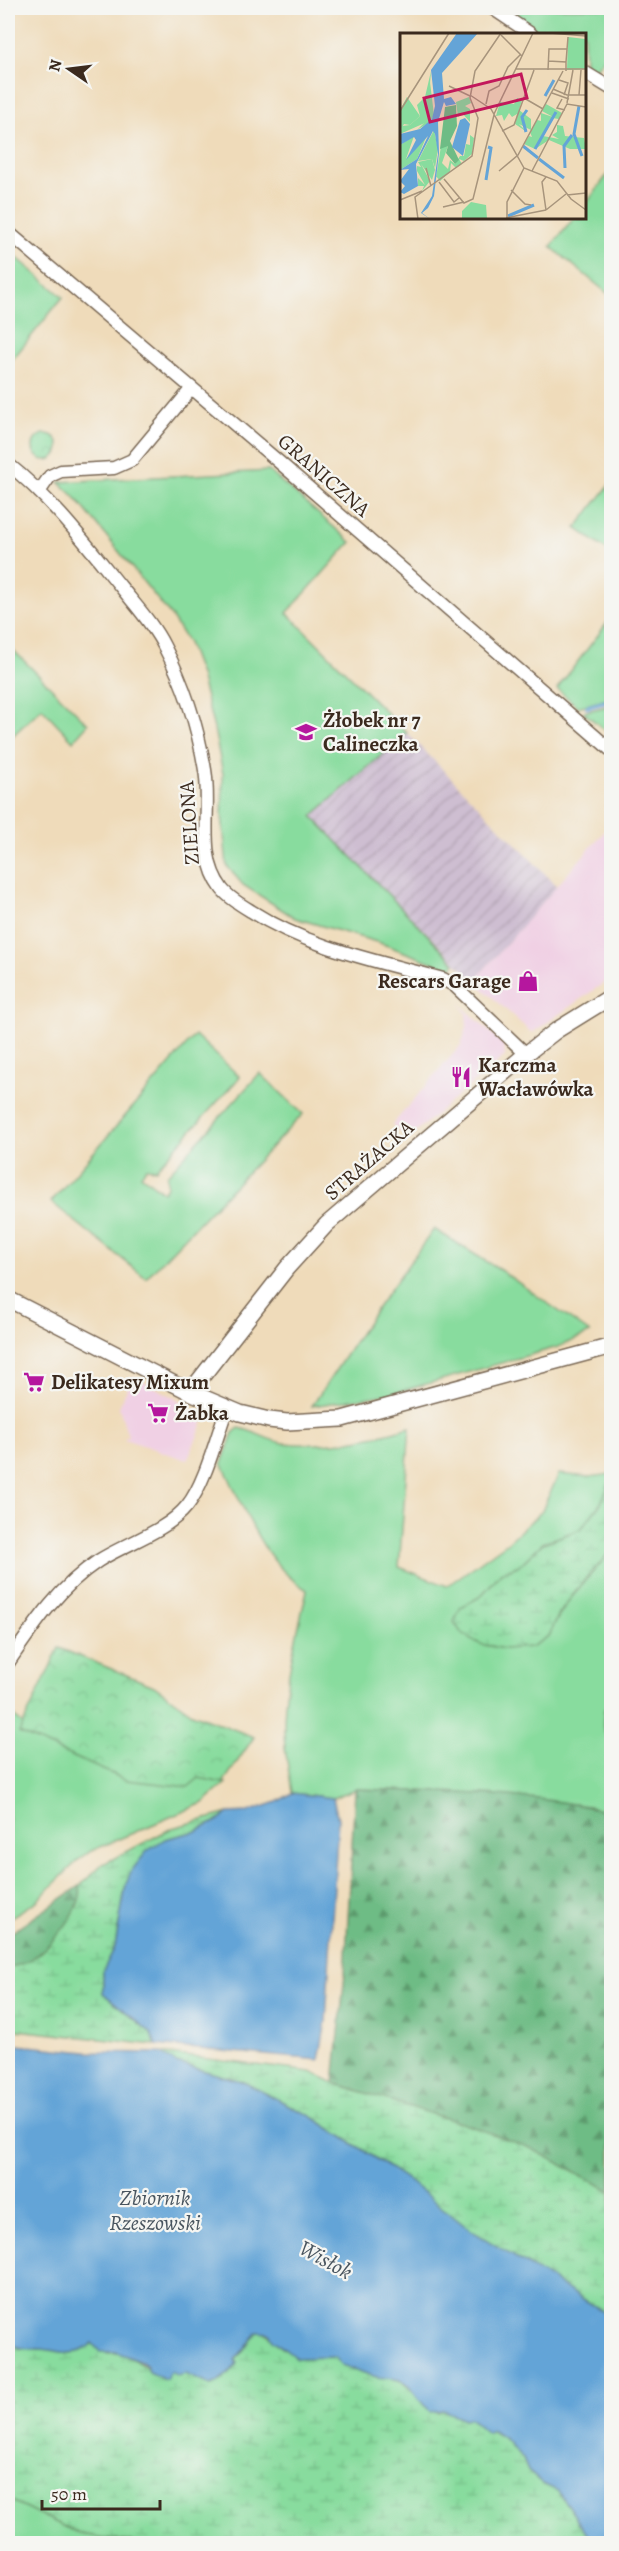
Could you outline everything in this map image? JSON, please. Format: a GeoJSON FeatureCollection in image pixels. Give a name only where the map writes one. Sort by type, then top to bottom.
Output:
{"type":"FeatureCollection","features":[{"type":"Feature","properties":{"kind":"street"},"geometry":{"type":"LineString","coordinates":[[492,8],[530,33]]}},
{"type":"Feature","properties":{"kind":"street"},"geometry":{"type":"LineString","coordinates":[[586,73],[610,86]]}},
{"type":"Feature","properties":{"kind":"street","name":"GRANICZNA"},"geometry":{"type":"LineString","coordinates":[[8,232],[612,751]]}},
{"type":"Feature","properties":{"kind":"street"},"geometry":{"type":"LineString","coordinates":[[39,492],[50,476],[61,471],[114,468],[132,460],[192,388]]}},
{"type":"Feature","properties":{"kind":"street","name":"ZIELONA"},"geometry":{"type":"LineString","coordinates":[[8,464],[39,492],[88,547],[150,624],[174,666],[197,735],[206,772],[207,855],[213,874],[224,891],[271,924],[297,936],[322,946],[442,979],[455,986],[525,1054]]}},
{"type":"Feature","properties":{"kind":"street","name":"STRAŻACKA"},"geometry":{"type":"LineString","coordinates":[[190,1392],[287,1268],[327,1224],[525,1054],[557,1030],[612,996]]}},
{"type":"Feature","properties":{"kind":"street"},"geometry":{"type":"LineString","coordinates":[[8,1299],[142,1370],[227,1408],[268,1420],[303,1423],[342,1419],[612,1346]]}},
{"type":"Feature","properties":{"kind":"street"},"geometry":{"type":"LineString","coordinates":[[8,1663],[43,1613],[72,1581],[108,1555],[171,1520],[186,1508],[196,1492],[227,1408]]}},
{"type":"Feature","properties":{"kind":"shaded area"},"geometry":{"type":"Polygon","coordinates":[[[407,733],[557,886],[474,981],[312,816],[407,733]]]}},
{"type":"Feature","properties":{"kind":"shaded area"},"geometry":{"type":"Polygon","coordinates":[[[611,824],[611,978],[532,1033],[474,981],[611,824]]]}},
{"type":"Feature","properties":{"kind":"shaded area"},"geometry":{"type":"Polygon","coordinates":[[[460,1004],[504,1045],[505,1056],[408,1138],[392,1125],[461,1045],[467,1027],[466,1013],[460,1004]]]}},
{"type":"Feature","properties":{"kind":"shaded area"},"geometry":{"type":"Polygon","coordinates":[[[133,1376],[179,1400],[205,1419],[187,1460],[124,1439],[128,1436],[119,1407],[133,1376]]]}},
{"type":"Feature","properties":{"kind":"green space"},"geometry":{"type":"Polygon","coordinates":[[[500,8],[611,8],[611,52],[593,71],[586,66],[586,33],[538,33],[500,8]]]}},
{"type":"Feature","properties":{"kind":"green space"},"geometry":{"type":"Polygon","coordinates":[[[611,170],[612,296],[551,247],[573,219],[586,219],[586,204],[611,170]]]}},
{"type":"Feature","properties":{"kind":"green space"},"geometry":{"type":"Polygon","coordinates":[[[8,250],[63,297],[8,365],[8,250]]]}},
{"type":"Feature","properties":{"kind":"green space"},"geometry":{"type":"Polygon","coordinates":[[[46,434],[55,438],[59,447],[55,456],[46,460],[37,456],[33,447],[37,438],[46,434]]]}},
{"type":"Feature","properties":{"kind":"green space"},"geometry":{"type":"Polygon","coordinates":[[[269,471],[351,542],[287,613],[407,733],[312,816],[455,963],[450,969],[380,943],[295,918],[243,885],[227,866],[222,816],[223,774],[200,675],[188,643],[171,616],[74,496],[59,482],[269,471]]]}},
{"type":"Feature","properties":{"kind":"green space"},"geometry":{"type":"Polygon","coordinates":[[[611,483],[611,553],[576,528],[611,483]]]}},
{"type":"Feature","properties":{"kind":"green space"},"geometry":{"type":"Polygon","coordinates":[[[611,618],[611,698],[578,707],[557,689],[611,618]]]}},
{"type":"Feature","properties":{"kind":"green space"},"geometry":{"type":"Polygon","coordinates":[[[8,645],[88,724],[73,741],[42,708],[8,740],[8,645]]]}},
{"type":"Feature","properties":{"kind":"green space"},"geometry":{"type":"Polygon","coordinates":[[[612,705],[611,735],[583,712],[612,705]]]}},
{"type":"Feature","properties":{"kind":"green space"},"geometry":{"type":"Polygon","coordinates":[[[195,1035],[240,1077],[156,1169],[146,1168],[141,1175],[163,1192],[167,1187],[167,1175],[260,1073],[303,1114],[146,1278],[51,1202],[195,1035]]]}},
{"type":"Feature","properties":{"kind":"green space"},"geometry":{"type":"Polygon","coordinates":[[[434,1229],[503,1272],[590,1333],[558,1347],[391,1394],[312,1406],[377,1308],[434,1229]]]}},
{"type":"Feature","properties":{"kind":"green space"},"geometry":{"type":"Polygon","coordinates":[[[410,1427],[399,1567],[447,1586],[508,1542],[541,1512],[559,1474],[589,1477],[611,1474],[611,1484],[601,1503],[581,1529],[543,1543],[520,1565],[502,1572],[480,1597],[461,1607],[549,1636],[569,1601],[611,1551],[611,1703],[604,1710],[603,1727],[611,1745],[611,1812],[589,1806],[437,1792],[355,1789],[333,1798],[292,1793],[285,1747],[285,1707],[290,1667],[307,1590],[291,1579],[266,1550],[222,1463],[233,1433],[239,1428],[278,1442],[316,1444],[364,1439],[410,1427]]]}},
{"type":"Feature","properties":{"kind":"green space"},"geometry":{"type":"Polygon","coordinates":[[[609,1484],[612,1484],[611,1551],[576,1590],[558,1616],[549,1636],[531,1647],[504,1649],[480,1644],[462,1634],[454,1622],[461,1607],[480,1597],[502,1572],[520,1565],[543,1543],[581,1529],[601,1503],[609,1484]]]}},
{"type":"Feature","properties":{"kind":"green space"},"geometry":{"type":"Polygon","coordinates":[[[59,1648],[154,1686],[192,1713],[254,1737],[223,1783],[199,1778],[188,1787],[126,1780],[19,1733],[59,1648]]]}},
{"type":"Feature","properties":{"kind":"green space"},"geometry":{"type":"Polygon","coordinates":[[[611,1703],[611,1745],[603,1727],[604,1710],[611,1703]]]}},
{"type":"Feature","properties":{"kind":"green space"},"geometry":{"type":"Polygon","coordinates":[[[8,1712],[31,1730],[163,1759],[226,1783],[203,1803],[91,1851],[77,1861],[37,1901],[8,1919],[8,1712]]]}},
{"type":"Feature","properties":{"kind":"green space"},"geometry":{"type":"Polygon","coordinates":[[[355,1789],[517,1797],[550,1800],[611,1812],[611,2191],[530,2148],[473,2127],[334,2083],[345,1973],[355,1789]]]}},
{"type":"Feature","properties":{"kind":"green space"},"geometry":{"type":"Polygon","coordinates":[[[229,1813],[197,1831],[165,1839],[126,1884],[115,1947],[103,1971],[103,1993],[151,2033],[156,2045],[8,2029],[8,1969],[33,1958],[58,1935],[77,1905],[80,1886],[101,1865],[172,1828],[229,1813]]]}},
{"type":"Feature","properties":{"kind":"green space"},"geometry":{"type":"Polygon","coordinates":[[[80,1886],[77,1905],[58,1935],[33,1958],[8,1969],[8,1935],[80,1886]]]}},
{"type":"Feature","properties":{"kind":"green space"},"geometry":{"type":"Polygon","coordinates":[[[161,2053],[311,2072],[334,2083],[473,2127],[530,2148],[611,2191],[611,2316],[469,2229],[405,2178],[311,2116],[241,2081],[176,2063],[161,2053]]]}},
{"type":"Feature","properties":{"kind":"green space"},"geometry":{"type":"Polygon","coordinates":[[[258,2331],[270,2336],[289,2352],[302,2356],[335,2357],[348,2367],[377,2377],[393,2377],[401,2381],[437,2412],[443,2409],[464,2419],[470,2417],[487,2433],[490,2430],[505,2439],[523,2459],[528,2471],[543,2484],[558,2491],[593,2543],[144,2544],[80,2534],[8,2499],[8,2343],[24,2348],[74,2353],[92,2343],[108,2353],[130,2357],[162,2379],[166,2380],[170,2372],[185,2373],[211,2385],[235,2361],[258,2331]]]}},
{"type":"Feature","properties":{"kind":"green space"},"geometry":{"type":"Polygon","coordinates":[[[8,2499],[80,2534],[144,2543],[8,2543],[8,2499]]]}},
{"type":"Feature","properties":{"kind":"water"},"geometry":{"type":"Polygon","coordinates":[[[292,1793],[333,1798],[338,1819],[326,2021],[319,2060],[156,2045],[151,2033],[103,1993],[103,1971],[115,1947],[126,1884],[132,1870],[147,1851],[165,1839],[197,1831],[229,1813],[248,1812],[277,1802],[292,1793]]]}},
{"type":"Feature","properties":{"kind":"water","name":"Zbiornik Rzeszowski"},"geometry":{"type":"Polygon","coordinates":[[[8,2044],[87,2052],[161,2053],[176,2063],[241,2081],[311,2116],[405,2178],[469,2229],[611,2316],[611,2543],[593,2543],[558,2491],[543,2484],[528,2471],[523,2459],[505,2439],[491,2430],[487,2433],[470,2418],[464,2419],[443,2410],[430,2412],[409,2386],[393,2378],[377,2377],[341,2365],[335,2357],[296,2358],[273,2340],[269,2333],[258,2332],[235,2360],[237,2363],[229,2374],[211,2385],[185,2374],[177,2376],[171,2372],[166,2380],[149,2372],[147,2366],[142,2362],[116,2352],[100,2352],[92,2343],[80,2351],[68,2353],[18,2347],[8,2343],[8,2044]]]}},
{"type":"Feature","properties":{"kind":"waterway"},"geometry":{"type":"LineString","coordinates":[[587,707],[612,700]]}},
{"type":"Feature","properties":{"kind":"place","name":"Żłobek nr 7 Calineczka"},"geometry":{"type":"Point","coordinates":[306,732]}},
{"type":"Feature","properties":{"kind":"place","name":"Rescars Garage"},"geometry":{"type":"Point","coordinates":[528,981]}},
{"type":"Feature","properties":{"kind":"place","name":"Karczma Wacławówka"},"geometry":{"type":"Point","coordinates":[461,1077]}},
{"type":"Feature","properties":{"kind":"place","name":"Delikatesy Mixum"},"geometry":{"type":"Point","coordinates":[34,1382]}},
{"type":"Feature","properties":{"kind":"place","name":"Żabka"},"geometry":{"type":"Point","coordinates":[158,1413]}},
{"type":"Feature","properties":{"kind":"water label","name":"Wisłok"},"geometry":{"type":"Point","coordinates":[326,2259]}}]}
